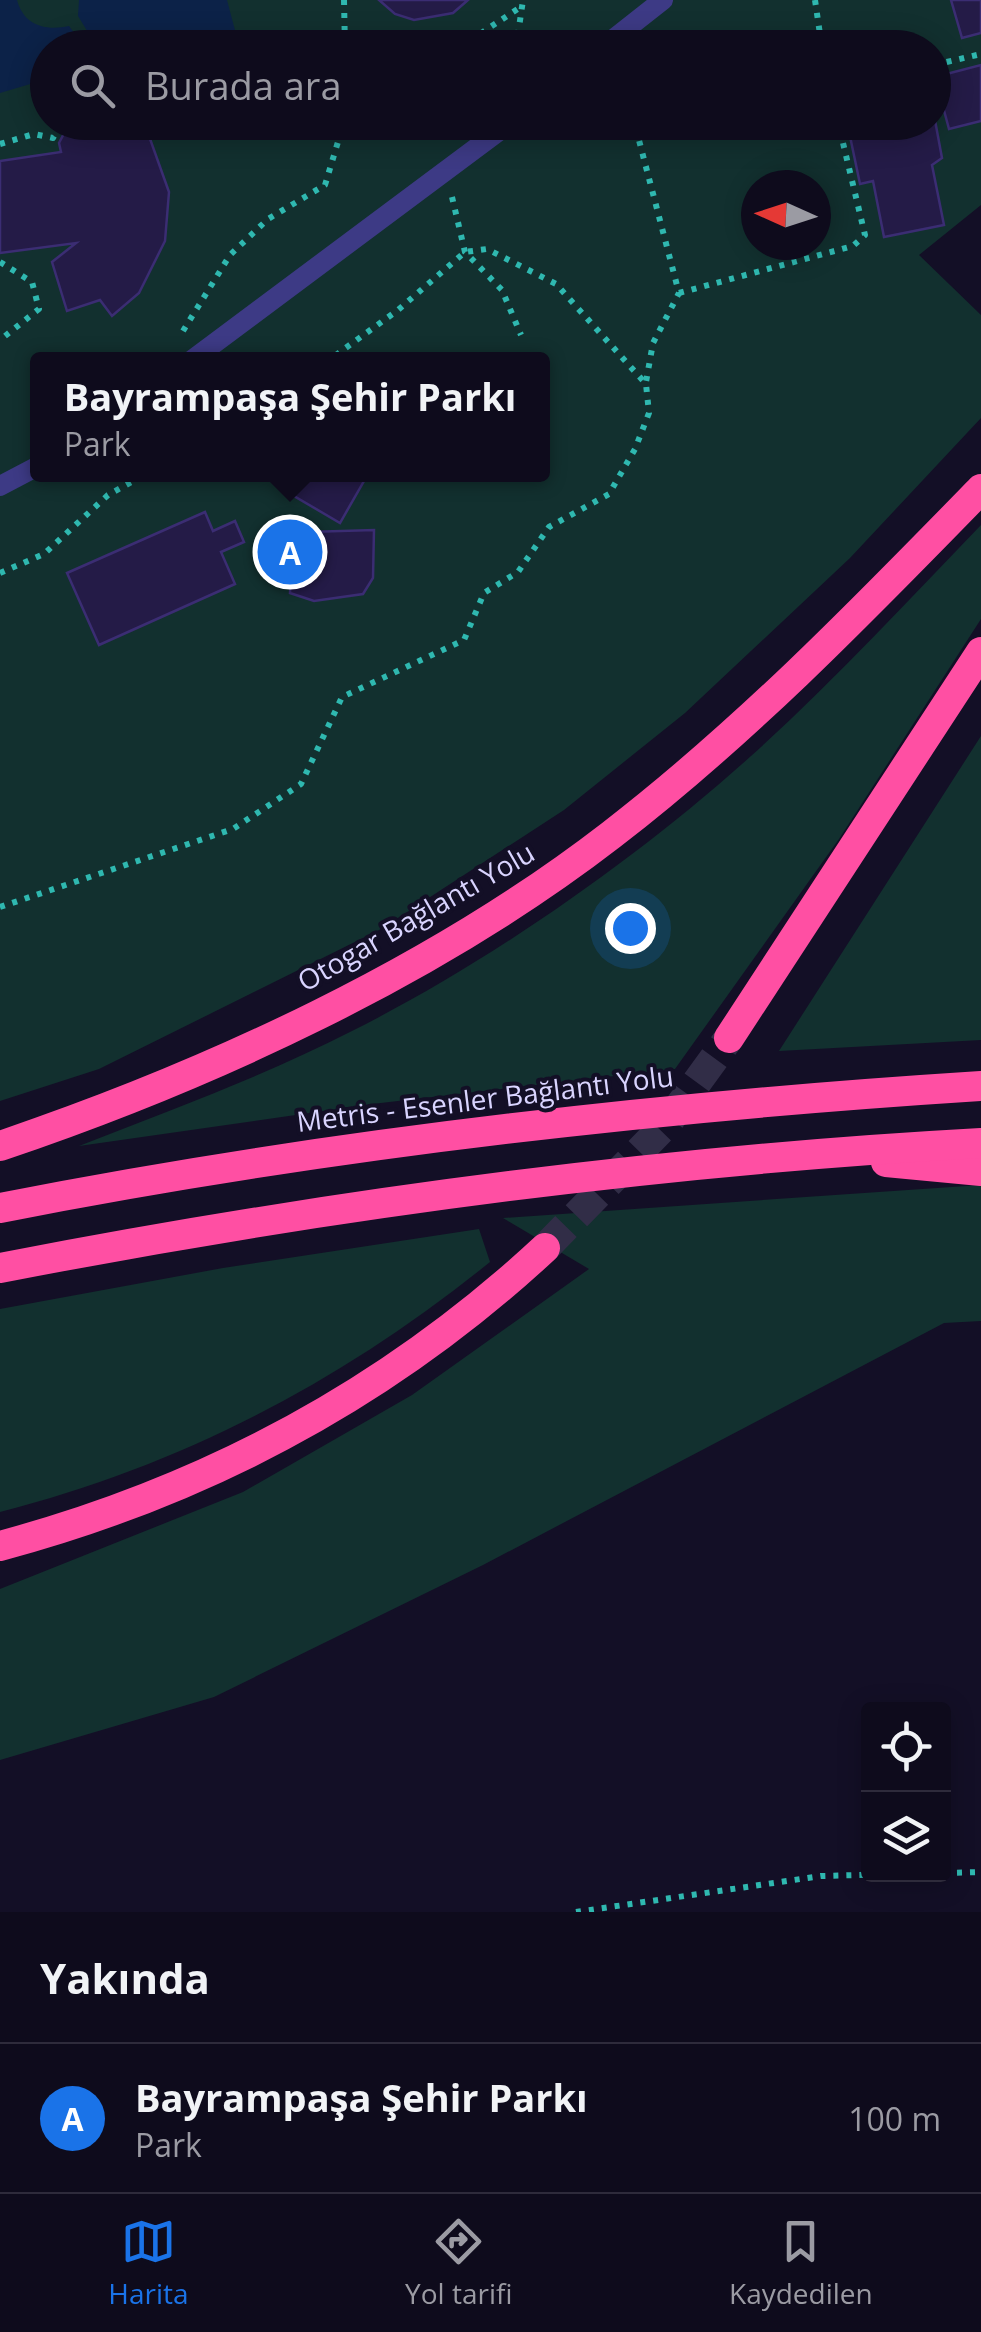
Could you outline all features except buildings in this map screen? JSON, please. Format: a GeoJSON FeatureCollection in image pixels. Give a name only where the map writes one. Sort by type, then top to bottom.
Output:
{"type":"FeatureCollection","features":[{"type":"Feature","properties":{"kind":"highway","name":"Otogar Bağlantı Yolu"},"geometry":{"type":"LineString","coordinates":[[0,1146],[254,1047],[487,920],[610,836],[794,680],[981,489]]}},
{"type":"Feature","properties":{"kind":"highway"},"geometry":{"type":"LineString","coordinates":[[729,1038],[981,652]]}},
{"type":"Feature","properties":{"kind":"highway","name":"Metris - Esenler Bağlantı Yolu"},"geometry":{"type":"LineString","coordinates":[[0,1208],[258,1161],[562,1120],[746,1101],[981,1086]]}},
{"type":"Feature","properties":{"kind":"highway"},"geometry":{"type":"LineString","coordinates":[[0,1268],[246,1222],[673,1165],[981,1143]]}},
{"type":"Feature","properties":{"kind":"highway"},"geometry":{"type":"LineString","coordinates":[[834,1152],[981,1171]]}},
{"type":"Feature","properties":{"kind":"highway"},"geometry":{"type":"LineString","coordinates":[[0,1546],[141,1502],[209,1474],[315,1420],[484,1304],[544,1248]]}},
{"type":"Feature","properties":{"kind":"lane"},"geometry":{"type":"LineString","coordinates":[[624,30],[662,0]]}},
{"type":"Feature","properties":{"kind":"lane"},"geometry":{"type":"LineString","coordinates":[[185,352],[446,174],[488,140]]}},
{"type":"Feature","properties":{"kind":"lane"},"geometry":{"type":"LineString","coordinates":[[0,486],[30,470]]}},
{"type":"Feature","properties":{"kind":"path"},"geometry":{"type":"LineString","coordinates":[[344,0],[345,30]]}},
{"type":"Feature","properties":{"kind":"path"},"geometry":{"type":"LineString","coordinates":[[814,0],[819,30]]}},
{"type":"Feature","properties":{"kind":"path"},"geometry":{"type":"LineString","coordinates":[[485,30],[522,3]]}},
{"type":"Feature","properties":{"kind":"path"},"geometry":{"type":"LineString","coordinates":[[518,30],[522,3]]}},
{"type":"Feature","properties":{"kind":"path"},"geometry":{"type":"LineString","coordinates":[[951,61],[981,54]]}},
{"type":"Feature","properties":{"kind":"path"},"geometry":{"type":"LineString","coordinates":[[0,144],[30,135]]}},
{"type":"Feature","properties":{"kind":"path"},"geometry":{"type":"LineString","coordinates":[[184,352],[230,254],[268,219],[325,184],[339,140]]}},
{"type":"Feature","properties":{"kind":"path"},"geometry":{"type":"LineString","coordinates":[[0,907],[233,829],[301,784],[342,697],[464,640],[484,594],[518,572],[549,527],[609,494],[635,449],[649,414],[646,384],[653,343],[679,293],[636,140]]}},
{"type":"Feature","properties":{"kind":"path"},"geometry":{"type":"LineString","coordinates":[[679,293],[852,246],[865,235],[842,140]]}},
{"type":"Feature","properties":{"kind":"path"},"geometry":{"type":"LineString","coordinates":[[446,174],[464,252],[502,290],[521,335]]}},
{"type":"Feature","properties":{"kind":"path"},"geometry":{"type":"LineString","coordinates":[[340,352],[398,310],[464,252],[487,249],[556,284],[646,384]]}},
{"type":"Feature","properties":{"kind":"path"},"geometry":{"type":"LineString","coordinates":[[0,262],[32,282],[39,310],[0,340]]}},
{"type":"Feature","properties":{"kind":"path"},"geometry":{"type":"LineString","coordinates":[[0,573],[44,554],[108,495],[132,482]]}},
{"type":"Feature","properties":{"kind":"path"},"geometry":{"type":"LineString","coordinates":[[951,1873],[981,1872]]}},
{"type":"Feature","properties":{"kind":"path"},"geometry":{"type":"LineString","coordinates":[[576,1912],[822,1876],[861,1875]]}},
{"type":"Feature","properties":{"kind":"green space"},"geometry":{"type":"Polygon","coordinates":[[[0,0],[981,0],[981,205],[919,255],[981,315],[981,418],[850,558],[685,713],[564,810],[381,929],[99,1069],[0,1101],[0,0]]]}},
{"type":"Feature","properties":{"kind":"green space"},"geometry":{"type":"Polygon","coordinates":[[[981,525],[981,619],[839,839],[675,1069],[372,1104],[79,1146],[251,1078],[352,1031],[456,974],[560,906],[660,832],[751,756],[840,671],[981,525]]]}},
{"type":"Feature","properties":{"kind":"green space"},"geometry":{"type":"Polygon","coordinates":[[[981,736],[981,1040],[779,1051],[981,736]]]}},
{"type":"Feature","properties":{"kind":"green space"},"geometry":{"type":"Polygon","coordinates":[[[981,1185],[981,1321],[944,1323],[483,1565],[214,1697],[0,1760],[0,1589],[243,1492],[412,1395],[589,1269],[503,1218],[981,1185]]]}},
{"type":"Feature","properties":{"kind":"green space"},"geometry":{"type":"Polygon","coordinates":[[[479,1229],[490,1262],[377,1345],[319,1381],[197,1444],[68,1493],[0,1512],[0,1309],[223,1268],[479,1229]]]}},
{"type":"Feature","properties":{"kind":"water"},"geometry":{"type":"Polygon","coordinates":[[[0,0],[17,0],[25,16],[37,25],[69,26],[72,30],[30,30],[30,84],[0,93],[0,0]]]}},
{"type":"Feature","properties":{"kind":"water"},"geometry":{"type":"Polygon","coordinates":[[[79,0],[227,0],[235,30],[87,30],[78,16],[79,0]]]}},
{"type":"Feature","properties":{"kind":"tunnel"},"geometry":{"type":"LineString","coordinates":[[545,1248],[668,1122],[729,1038]]}},
{"type":"Feature","properties":{"kind":"place","name":"Bayrampaşa Şehir Parkı"},"geometry":{"type":"Point","coordinates":[290,552]}}]}
